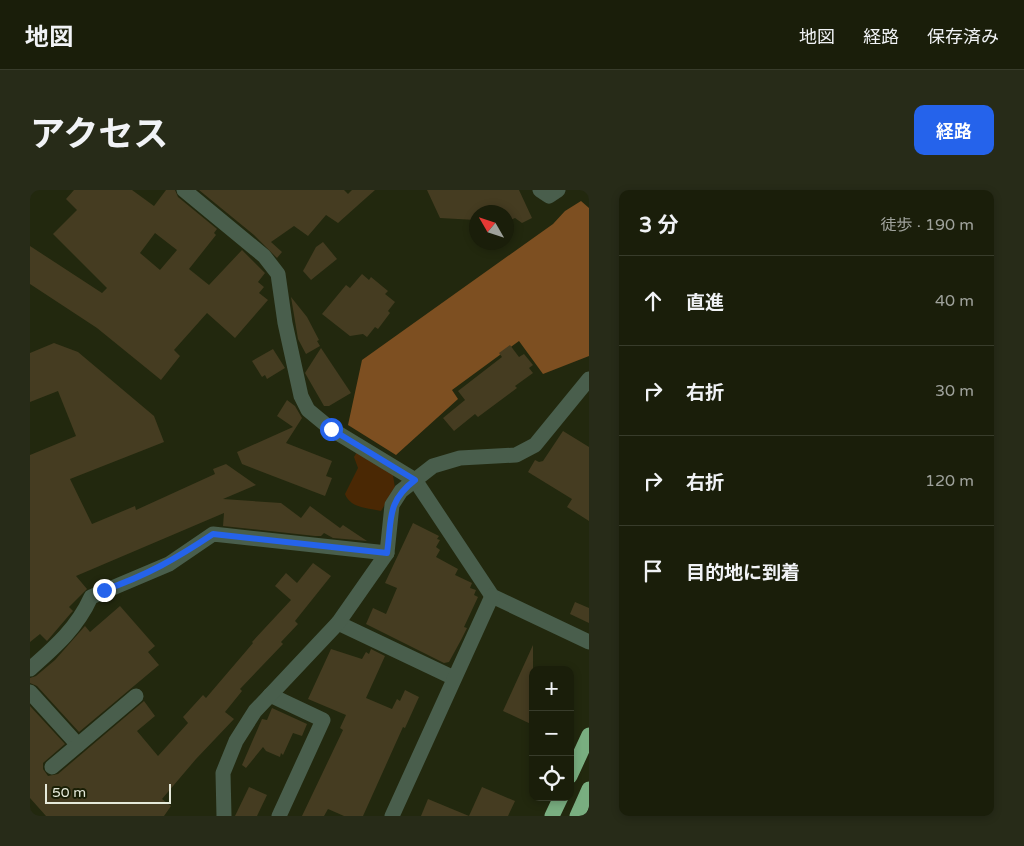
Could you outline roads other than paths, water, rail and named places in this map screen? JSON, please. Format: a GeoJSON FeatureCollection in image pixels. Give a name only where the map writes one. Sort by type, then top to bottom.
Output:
{"type":"FeatureCollection","features":[{"type":"Feature","properties":{"kind":"highway"},"geometry":{"type":"LineString","coordinates":[[574,767],[589,735]]}},
{"type":"Feature","properties":{"kind":"highway"},"geometry":{"type":"LineString","coordinates":[[577,816],[589,789]]}},
{"type":"Feature","properties":{"kind":"highway"},"geometry":{"type":"LineString","coordinates":[[552,816],[559,801]]}},
{"type":"Feature","properties":{"kind":"street"},"geometry":{"type":"LineString","coordinates":[[184,190],[264,256],[278,274],[285,323],[301,396],[308,410],[331,429],[415,480],[492,596],[589,642]]}},
{"type":"Feature","properties":{"kind":"street"},"geometry":{"type":"LineString","coordinates":[[540,190],[549,196],[558,190]]}},
{"type":"Feature","properties":{"kind":"street"},"geometry":{"type":"LineString","coordinates":[[224,816],[222,773],[236,741],[255,711],[338,623],[387,553],[392,505],[401,491],[433,466],[460,458],[516,455],[536,445],[589,379]]}},
{"type":"Feature","properties":{"kind":"street"},"geometry":{"type":"LineString","coordinates":[[30,668],[68,635],[83,615],[91,597],[169,564],[213,534],[387,553]]}},
{"type":"Feature","properties":{"kind":"street"},"geometry":{"type":"LineString","coordinates":[[392,816],[492,596]]}},
{"type":"Feature","properties":{"kind":"street"},"geometry":{"type":"LineString","coordinates":[[338,623],[454,678]]}},
{"type":"Feature","properties":{"kind":"street"},"geometry":{"type":"LineString","coordinates":[[30,692],[78,745]]}},
{"type":"Feature","properties":{"kind":"street"},"geometry":{"type":"LineString","coordinates":[[270,695],[323,720],[280,816]]}},
{"type":"Feature","properties":{"kind":"street"},"geometry":{"type":"LineString","coordinates":[[52,767],[136,696]]}}]}
